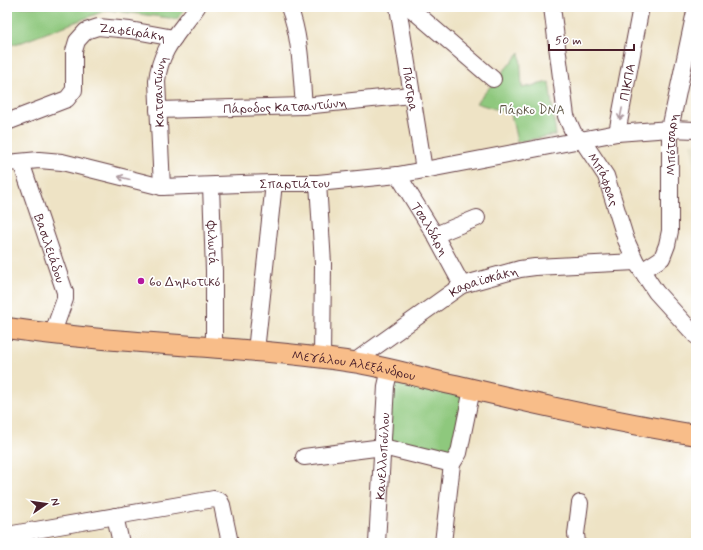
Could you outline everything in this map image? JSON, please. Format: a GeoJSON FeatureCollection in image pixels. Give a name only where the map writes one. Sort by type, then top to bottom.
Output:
{"type":"FeatureCollection","features":[{"type":"Feature","properties":{"kind":"main road","name":"Μεγάλου Αλεξάνδρου"},"geometry":{"type":"LineString","coordinates":[[7,328],[52,335],[256,351],[354,362],[390,369],[574,413],[696,435]]}},
{"type":"Feature","properties":{"kind":"street","name":"Κατσαντώνη"},"geometry":{"type":"LineString","coordinates":[[162,187],[158,110],[158,71],[164,52],[197,7]]}},
{"type":"Feature","properties":{"kind":"street"},"geometry":{"type":"LineString","coordinates":[[289,7],[294,20],[298,42],[304,106]]}},
{"type":"Feature","properties":{"kind":"street","name":"Πάστρα"},"geometry":{"type":"LineString","coordinates":[[398,7],[424,170]]}},
{"type":"Feature","properties":{"kind":"street"},"geometry":{"type":"LineString","coordinates":[[409,7],[493,79]]}},
{"type":"Feature","properties":{"kind":"street","name":"Μπάφρας"},"geometry":{"type":"LineString","coordinates":[[552,7],[566,116],[574,134],[582,140],[606,176],[626,240],[639,266],[656,292],[696,336]]}},
{"type":"Feature","properties":{"kind":"street","name":"ΠΙΚΠΑ"},"geometry":{"type":"LineString","coordinates":[[617,133],[641,7]]}},
{"type":"Feature","properties":{"kind":"street","name":"Μπότσαρη"},"geometry":{"type":"LineString","coordinates":[[639,266],[662,258],[667,245],[670,231],[670,129],[696,7]]}},
{"type":"Feature","properties":{"kind":"street","name":"Ζαφειράκη"},"geometry":{"type":"LineString","coordinates":[[7,122],[67,99],[72,95],[74,90],[74,51],[77,41],[86,31],[98,27],[130,30],[174,38]]}},
{"type":"Feature","properties":{"kind":"street","name":"Πάροδος Κατσαντώνη"},"geometry":{"type":"LineString","coordinates":[[158,110],[304,106],[411,95]]}},
{"type":"Feature","properties":{"kind":"street","name":"Σπαρτιάτου"},"geometry":{"type":"LineString","coordinates":[[14,162],[39,160],[62,162],[162,187],[318,183],[398,175],[617,133],[670,129],[696,130]]}},
{"type":"Feature","properties":{"kind":"street","name":"Βασιλειάδου"},"geometry":{"type":"LineString","coordinates":[[14,162],[65,292],[65,299],[52,335]]}},
{"type":"Feature","properties":{"kind":"street","name":"Τσαλδάρη"},"geometry":{"type":"LineString","coordinates":[[398,175],[435,235],[462,285]]}},
{"type":"Feature","properties":{"kind":"street"},"geometry":{"type":"LineString","coordinates":[[256,351],[274,183]]}},
{"type":"Feature","properties":{"kind":"street"},"geometry":{"type":"LineString","coordinates":[[318,183],[322,264],[322,358]]}},
{"type":"Feature","properties":{"kind":"street","name":"Φιλωτά"},"geometry":{"type":"LineString","coordinates":[[211,186],[214,271],[214,348]]}},
{"type":"Feature","properties":{"kind":"street"},"geometry":{"type":"LineString","coordinates":[[435,235],[477,218]]}},
{"type":"Feature","properties":{"kind":"street","name":"Καραϊσκάκη"},"geometry":{"type":"LineString","coordinates":[[354,362],[462,285],[520,269],[535,267],[639,266]]}},
{"type":"Feature","properties":{"kind":"street","name":"Κανελλοπούλου"},"geometry":{"type":"LineString","coordinates":[[378,543],[386,386],[390,369]]}},
{"type":"Feature","properties":{"kind":"street"},"geometry":{"type":"LineString","coordinates":[[443,543],[452,464],[459,453],[472,389]]}},
{"type":"Feature","properties":{"kind":"street"},"geometry":{"type":"LineString","coordinates":[[304,457],[383,447],[452,464]]}},
{"type":"Feature","properties":{"kind":"street"},"geometry":{"type":"LineString","coordinates":[[7,535],[217,499],[222,505],[230,543]]}},
{"type":"Feature","properties":{"kind":"street"},"geometry":{"type":"LineString","coordinates":[[577,543],[576,534],[580,503]]}},
{"type":"Feature","properties":{"kind":"street"},"geometry":{"type":"LineString","coordinates":[[115,516],[121,543]]}},
{"type":"Feature","properties":{"kind":"shaded area"},"geometry":{"type":"Polygon","coordinates":[[[691,143],[696,143],[696,187],[691,143]]]}},
{"type":"Feature","properties":{"kind":"green space"},"geometry":{"type":"Polygon","coordinates":[[[7,7],[186,7],[177,19],[107,10],[25,41],[7,46],[7,7]]]}},
{"type":"Feature","properties":{"kind":"green space","name":"Πάρκο DNA"},"geometry":{"type":"Polygon","coordinates":[[[520,52],[522,88],[549,82],[556,135],[517,142],[511,114],[476,103],[520,52]]]}},
{"type":"Feature","properties":{"kind":"green space"},"geometry":{"type":"Polygon","coordinates":[[[387,378],[472,389],[457,458],[383,447],[387,378]]]}},
{"type":"Feature","properties":{"kind":"place","name":"6ο Δημοτικό"},"geometry":{"type":"Point","coordinates":[141,281]}}]}
